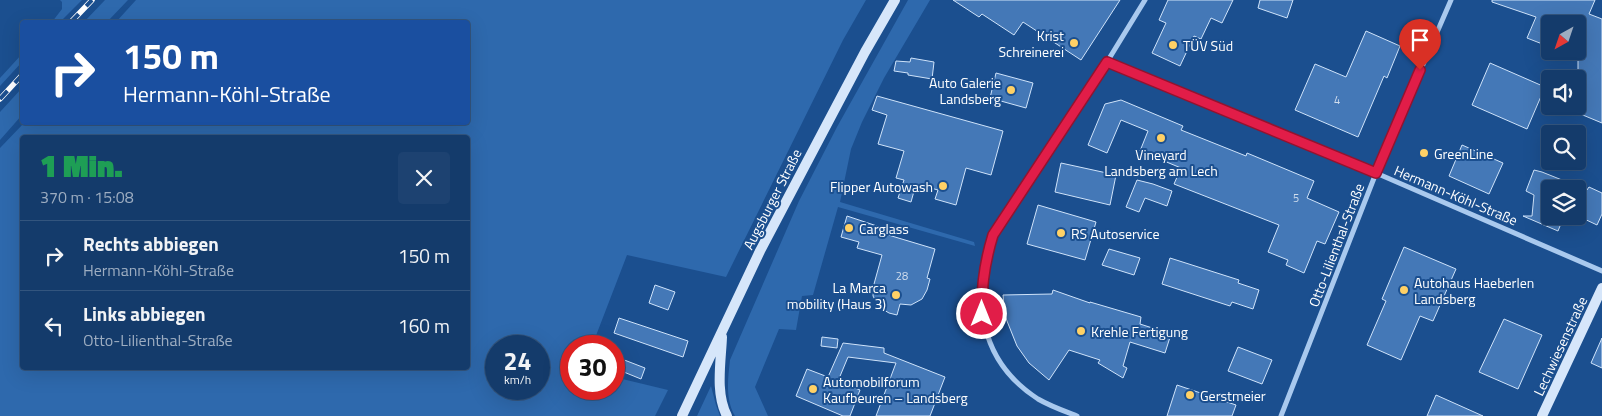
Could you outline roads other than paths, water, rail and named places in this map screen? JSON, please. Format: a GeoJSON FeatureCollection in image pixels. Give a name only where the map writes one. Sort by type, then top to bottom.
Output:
{"type":"FeatureCollection","features":[{"type":"Feature","properties":{"kind":"main road","name":"Augsburger Straße"},"geometry":{"type":"LineString","coordinates":[[682,416],[760,251],[865,52],[895,0]]}},
{"type":"Feature","properties":{"kind":"main road","name":"Lechwiesenstraße"},"geometry":{"type":"LineString","coordinates":[[1542,416],[1602,288]]}},
{"type":"Feature","properties":{"kind":"main road"},"geometry":{"type":"LineString","coordinates":[[723,331],[720,386],[727,416]]}},
{"type":"Feature","properties":{"kind":"street"},"geometry":{"type":"LineString","coordinates":[[1077,416],[1039,399],[1020,384],[1000,364],[987,336],[982,314],[981,294],[986,256],[993,235],[1107,62],[1145,0]]}},
{"type":"Feature","properties":{"kind":"street","name":"Otto-Lilienthal-Straße"},"geometry":{"type":"LineString","coordinates":[[1281,416],[1376,173],[1450,0]]}},
{"type":"Feature","properties":{"kind":"street","name":"Hermann-Köhl-Straße"},"geometry":{"type":"LineString","coordinates":[[1107,62],[1376,173],[1602,270]]}},
{"type":"Feature","properties":{"kind":"railway"},"geometry":{"type":"LineString","coordinates":[[73,20],[92,0]]}},
{"type":"Feature","properties":{"kind":"railway"},"geometry":{"type":"LineString","coordinates":[[0,99],[20,77]]}},
{"type":"Feature","properties":{"kind":"place","name":"Krist Schreinerei"},"geometry":{"type":"Point","coordinates":[1074,43]}},
{"type":"Feature","properties":{"kind":"place","name":"TÜV Süd"},"geometry":{"type":"Point","coordinates":[1173,45]}},
{"type":"Feature","properties":{"kind":"place","name":"Auto Galerie Landsberg"},"geometry":{"type":"Point","coordinates":[1011,90]}},
{"type":"Feature","properties":{"kind":"place","name":"Vineyard Landsberg am Lech"},"geometry":{"type":"Point","coordinates":[1161,138]}},
{"type":"Feature","properties":{"kind":"place","name":"GreenLine"},"geometry":{"type":"Point","coordinates":[1424,153]}},
{"type":"Feature","properties":{"kind":"place","name":"Flipper Autowash"},"geometry":{"type":"Point","coordinates":[943,186]}},
{"type":"Feature","properties":{"kind":"place","name":"Carglass"},"geometry":{"type":"Point","coordinates":[849,228]}},
{"type":"Feature","properties":{"kind":"place","name":"RS Autoservice"},"geometry":{"type":"Point","coordinates":[1061,233]}},
{"type":"Feature","properties":{"kind":"place","name":"Autohaus Haeberlen Landsberg"},"geometry":{"type":"Point","coordinates":[1404,290]}},
{"type":"Feature","properties":{"kind":"place","name":"La Marca mobility (Haus 3)"},"geometry":{"type":"Point","coordinates":[896,295]}},
{"type":"Feature","properties":{"kind":"place","name":"Krehle Fertigung"},"geometry":{"type":"Point","coordinates":[1081,331]}},
{"type":"Feature","properties":{"kind":"place","name":"Automobilforum Kaufbeuren – Landsberg"},"geometry":{"type":"Point","coordinates":[813,389]}},
{"type":"Feature","properties":{"kind":"place","name":"Gerstmeier"},"geometry":{"type":"Point","coordinates":[1190,395]}}]}
